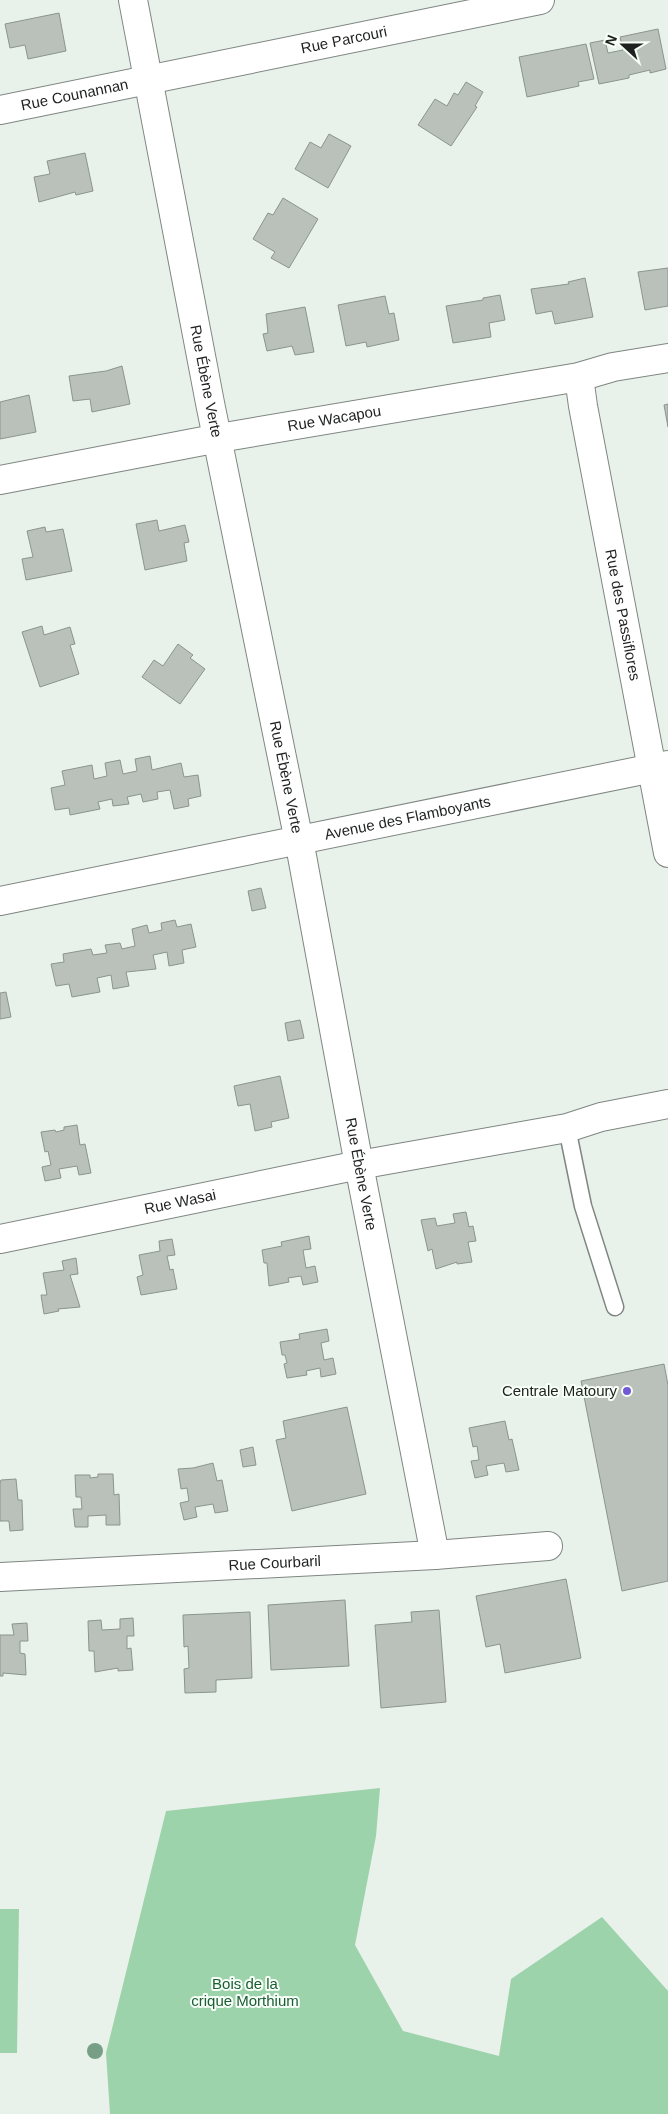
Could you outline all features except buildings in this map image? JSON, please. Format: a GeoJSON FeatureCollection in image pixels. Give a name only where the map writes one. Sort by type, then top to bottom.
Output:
{"type":"FeatureCollection","features":[{"type":"Feature","properties":{"kind":"street","name":"Rue Ébène Verte"},"geometry":{"type":"LineString","coordinates":[[133,0],[297,840],[302,856],[359,1165],[435,1555]]}},
{"type":"Feature","properties":{"kind":"street","name":"Rue Parcouri"},"geometry":{"type":"LineString","coordinates":[[149,80],[540,0]]}},
{"type":"Feature","properties":{"kind":"street","name":"Rue Counannan"},"geometry":{"type":"LineString","coordinates":[[0,110],[149,80]]}},
{"type":"Feature","properties":{"kind":"street","name":"Rue Wacapou"},"geometry":{"type":"LineString","coordinates":[[0,480],[219,438],[580,377],[613,367],[668,358]]}},
{"type":"Feature","properties":{"kind":"street","name":"Rue des Passiflores"},"geometry":{"type":"LineString","coordinates":[[580,377],[583,406],[659,767],[668,853]]}},
{"type":"Feature","properties":{"kind":"street","name":"Avenue des Flamboyants"},"geometry":{"type":"LineString","coordinates":[[0,901],[659,767]]}},
{"type":"Feature","properties":{"kind":"street","name":"Rue Wasai"},"geometry":{"type":"LineString","coordinates":[[0,1239],[359,1165],[567,1128],[601,1117],[668,1104]]}},
{"type":"Feature","properties":{"kind":"street","name":"Rue Courbaril"},"geometry":{"type":"LineString","coordinates":[[0,1576],[435,1555],[548,1546]]}},
{"type":"Feature","properties":{"kind":"lane"},"geometry":{"type":"LineString","coordinates":[[567,1128],[583,1206],[615,1307]]}},
{"type":"Feature","properties":{"kind":"green space","name":"Bois de la crique Morthium"},"geometry":{"type":"Polygon","coordinates":[[[380,1788],[376,1836],[355,1945],[403,2031],[499,2056],[511,1979],[602,1917],[668,1991],[668,2114],[110,2114],[106,2053],[166,1811],[380,1788]]]}},
{"type":"Feature","properties":{"kind":"green space"},"geometry":{"type":"Polygon","coordinates":[[[0,1909],[19,1909],[17,2053],[0,2053],[0,1909]]]}},
{"type":"Feature","properties":{"kind":"place","name":"Centrale Matoury"},"geometry":{"type":"Point","coordinates":[627,1391]}}]}
